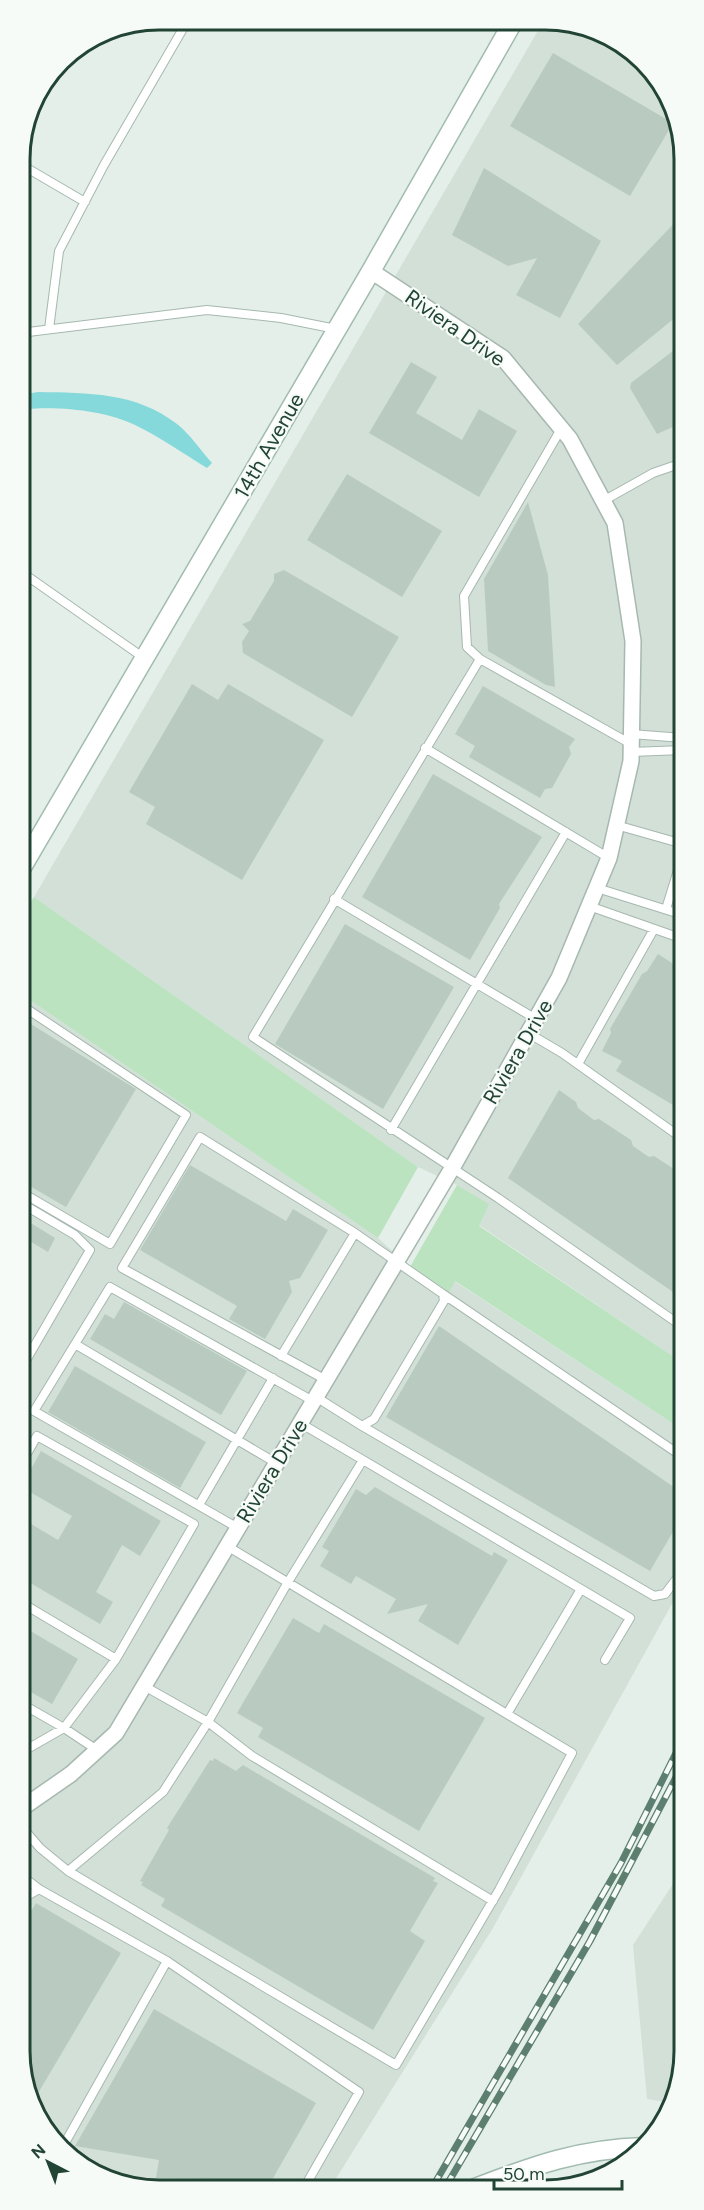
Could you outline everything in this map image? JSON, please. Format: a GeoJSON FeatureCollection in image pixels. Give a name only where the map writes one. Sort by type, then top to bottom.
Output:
{"type":"FeatureCollection","features":[{"type":"Feature","properties":{"kind":"main road","name":"14th Avenue"},"geometry":{"type":"LineString","coordinates":[[30,854],[371,271],[508,30]]}},
{"type":"Feature","properties":{"kind":"main road"},"geometry":{"type":"LineString","coordinates":[[499,2180],[575,2154],[610,2148],[630,2147]]}},
{"type":"Feature","properties":{"kind":"street","name":"Riviera Drive"},"geometry":{"type":"LineString","coordinates":[[30,1802],[71,1774],[116,1732],[451,1170],[559,978],[609,858],[631,743],[633,641],[615,523],[570,439],[503,357],[371,271]]}},
{"type":"Feature","properties":{"kind":"lane"},"geometry":{"type":"LineString","coordinates":[[49,330],[60,251],[85,202],[182,30]]}},
{"type":"Feature","properties":{"kind":"lane"},"geometry":{"type":"LineString","coordinates":[[30,170],[85,202]]}},
{"type":"Feature","properties":{"kind":"lane"},"geometry":{"type":"LineString","coordinates":[[30,332],[207,310],[281,318],[337,329]]}},
{"type":"Feature","properties":{"kind":"lane"},"geometry":{"type":"LineString","coordinates":[[561,429],[464,596],[467,647],[480,659],[631,743],[674,749]]}},
{"type":"Feature","properties":{"kind":"lane"},"geometry":{"type":"LineString","coordinates":[[603,501],[653,473],[674,466]]}},
{"type":"Feature","properties":{"kind":"lane"},"geometry":{"type":"LineString","coordinates":[[30,578],[144,658]]}},
{"type":"Feature","properties":{"kind":"lane"},"geometry":{"type":"LineString","coordinates":[[480,659],[334,899],[254,1037],[451,1170],[498,1198],[674,1321]]}},
{"type":"Feature","properties":{"kind":"lane"},"geometry":{"type":"LineString","coordinates":[[631,743],[674,739]]}},
{"type":"Feature","properties":{"kind":"lane"},"geometry":{"type":"LineString","coordinates":[[425,748],[609,858]]}},
{"type":"Feature","properties":{"kind":"lane"},"geometry":{"type":"LineString","coordinates":[[616,825],[674,841]]}},
{"type":"Feature","properties":{"kind":"lane"},"geometry":{"type":"LineString","coordinates":[[391,1130],[566,832]]}},
{"type":"Feature","properties":{"kind":"lane"},"geometry":{"type":"LineString","coordinates":[[666,909],[674,883]]}},
{"type":"Feature","properties":{"kind":"lane"},"geometry":{"type":"LineString","coordinates":[[597,888],[674,912]]}},
{"type":"Feature","properties":{"kind":"lane"},"geometry":{"type":"LineString","coordinates":[[334,899],[536,1019]]}},
{"type":"Feature","properties":{"kind":"lane"},"geometry":{"type":"LineString","coordinates":[[589,906],[674,936]]}},
{"type":"Feature","properties":{"kind":"lane"},"geometry":{"type":"LineString","coordinates":[[578,1064],[654,929]]}},
{"type":"Feature","properties":{"kind":"lane"},"geometry":{"type":"LineString","coordinates":[[30,1011],[186,1115],[110,1244],[30,1197]]}},
{"type":"Feature","properties":{"kind":"lane"},"geometry":{"type":"LineString","coordinates":[[528,1033],[578,1064],[674,1133]]}},
{"type":"Feature","properties":{"kind":"lane"},"geometry":{"type":"LineString","coordinates":[[326,1380],[122,1268],[201,1137],[355,1233],[674,1450]]}},
{"type":"Feature","properties":{"kind":"lane"},"geometry":{"type":"LineString","coordinates":[[30,1208],[75,1235],[90,1250],[30,1354]]}},
{"type":"Feature","properties":{"kind":"lane"},"geometry":{"type":"LineString","coordinates":[[281,1356],[355,1233]]}},
{"type":"Feature","properties":{"kind":"lane"},"geometry":{"type":"LineString","coordinates":[[238,1528],[34,1411],[110,1287],[362,1426],[654,1596],[664,1594],[674,1582]]}},
{"type":"Feature","properties":{"kind":"lane"},"geometry":{"type":"LineString","coordinates":[[362,1426],[374,1419],[444,1301],[443,1294]]}},
{"type":"Feature","properties":{"kind":"lane"},"geometry":{"type":"LineString","coordinates":[[75,1344],[276,1463]]}},
{"type":"Feature","properties":{"kind":"lane"},"geometry":{"type":"LineString","coordinates":[[199,1505],[273,1378]]}},
{"type":"Feature","properties":{"kind":"lane"},"geometry":{"type":"LineString","coordinates":[[300,1423],[630,1618],[605,1660]]}},
{"type":"Feature","properties":{"kind":"lane"},"geometry":{"type":"LineString","coordinates":[[30,1448],[37,1436],[194,1524],[116,1659],[64,1728],[30,1747]]}},
{"type":"Feature","properties":{"kind":"lane"},"geometry":{"type":"LineString","coordinates":[[68,1871],[163,1792],[208,1722],[288,1582],[363,1460]]}},
{"type":"Feature","properties":{"kind":"lane"},"geometry":{"type":"LineString","coordinates":[[30,1836],[40,1848],[68,1871],[396,2065],[493,1901],[572,1753],[227,1546]]}},
{"type":"Feature","properties":{"kind":"lane"},"geometry":{"type":"LineString","coordinates":[[507,1714],[581,1588]]}},
{"type":"Feature","properties":{"kind":"lane"},"geometry":{"type":"LineString","coordinates":[[30,1608],[116,1659]]}},
{"type":"Feature","properties":{"kind":"lane"},"geometry":{"type":"LineString","coordinates":[[144,1686],[208,1722],[252,1756],[493,1901]]}},
{"type":"Feature","properties":{"kind":"lane"},"geometry":{"type":"LineString","coordinates":[[30,1709],[97,1750]]}},
{"type":"Feature","properties":{"kind":"lane"},"geometry":{"type":"LineString","coordinates":[[30,1882],[167,1961],[359,2092],[309,2180]]}},
{"type":"Feature","properties":{"kind":"lane"},"geometry":{"type":"LineString","coordinates":[[30,1894],[39,1889]]}},
{"type":"Feature","properties":{"kind":"lane"},"geometry":{"type":"LineString","coordinates":[[72,2132],[167,1961]]}},
{"type":"Feature","properties":{"kind":"shaded area"},"geometry":{"type":"Polygon","coordinates":[[[538,30],[570,32],[610,47],[636,68],[657,94],[667,117],[674,150],[674,1357],[479,1225],[488,1204],[457,1185],[418,1167],[34,897],[538,30]]]}},
{"type":"Feature","properties":{"kind":"shaded area"},"geometry":{"type":"Polygon","coordinates":[[[30,1000],[378,1238],[410,1267],[448,1293],[454,1281],[674,1424],[674,1600],[493,1928],[335,2180],[142,2179],[102,2167],[78,2151],[78,2132],[59,2132],[47,2116],[34,2085],[30,2060],[30,1000]]]}},
{"type":"Feature","properties":{"kind":"shaded area"},"geometry":{"type":"Polygon","coordinates":[[[674,1882],[674,2060],[670,2085],[663,2101],[647,2099],[633,1945],[674,1882]]]}},
{"type":"Feature","properties":{"kind":"green space"},"geometry":{"type":"Polygon","coordinates":[[[34,897],[418,1167],[378,1238],[30,1000],[30,903],[34,897]]]}},
{"type":"Feature","properties":{"kind":"green space"},"geometry":{"type":"Polygon","coordinates":[[[457,1185],[489,1204],[479,1226],[674,1357],[674,1424],[455,1281],[448,1294],[410,1267],[457,1185]]]}},
{"type":"Feature","properties":{"kind":"water"},"geometry":{"type":"Polygon","coordinates":[[[30,393],[93,394],[111,396],[145,406],[161,413],[182,428],[212,463],[207,468],[163,440],[123,420],[79,410],[30,409],[30,393]]]}},
{"type":"Feature","properties":{"kind":"building"},"geometry":{"type":"Polygon","coordinates":[[[553,53],[668,120],[670,128],[630,196],[510,126],[553,53]]]}},
{"type":"Feature","properties":{"kind":"building"},"geometry":{"type":"Polygon","coordinates":[[[484,168],[601,241],[560,318],[516,295],[537,258],[508,266],[452,235],[484,168]]]}},
{"type":"Feature","properties":{"kind":"building"},"geometry":{"type":"Polygon","coordinates":[[[674,223],[674,319],[617,365],[578,324],[674,223]]]}},
{"type":"Feature","properties":{"kind":"building"},"geometry":{"type":"Polygon","coordinates":[[[674,350],[674,427],[657,434],[630,388],[631,383],[674,350]]]}},
{"type":"Feature","properties":{"kind":"building"},"geometry":{"type":"Polygon","coordinates":[[[411,362],[437,377],[416,413],[462,440],[479,409],[517,431],[479,497],[369,433],[411,362]]]}},
{"type":"Feature","properties":{"kind":"building"},"geometry":{"type":"Polygon","coordinates":[[[347,474],[442,531],[402,597],[307,540],[347,474]]]}},
{"type":"Feature","properties":{"kind":"building"},"geometry":{"type":"Polygon","coordinates":[[[528,502],[548,575],[555,687],[546,685],[488,651],[484,579],[528,502]]]}},
{"type":"Feature","properties":{"kind":"building"},"geometry":{"type":"Polygon","coordinates":[[[284,570],[399,637],[352,717],[243,653],[242,642],[249,631],[242,624],[250,621],[274,581],[274,574],[284,570]]]}},
{"type":"Feature","properties":{"kind":"building"},"geometry":{"type":"Polygon","coordinates":[[[192,684],[218,700],[228,684],[324,740],[242,880],[146,824],[155,807],[129,792],[192,684]]]}},
{"type":"Feature","properties":{"kind":"building"},"geometry":{"type":"Polygon","coordinates":[[[483,686],[575,739],[569,747],[571,754],[552,788],[545,789],[540,798],[469,757],[475,746],[455,734],[483,686]]]}},
{"type":"Feature","properties":{"kind":"building"},"geometry":{"type":"Polygon","coordinates":[[[433,774],[542,837],[499,904],[500,908],[470,960],[362,897],[433,774]]]}},
{"type":"Feature","properties":{"kind":"building"},"geometry":{"type":"Polygon","coordinates":[[[345,924],[454,987],[383,1109],[275,1044],[345,924]]]}},
{"type":"Feature","properties":{"kind":"building"},"geometry":{"type":"Polygon","coordinates":[[[658,954],[674,964],[674,1106],[616,1071],[622,1061],[602,1051],[611,1033],[610,1029],[642,974],[647,971],[658,954]]]}},
{"type":"Feature","properties":{"kind":"building"},"geometry":{"type":"Polygon","coordinates":[[[30,1024],[136,1089],[66,1207],[30,1186],[30,1024]]]}},
{"type":"Feature","properties":{"kind":"building"},"geometry":{"type":"Polygon","coordinates":[[[559,1090],[576,1102],[578,1108],[594,1120],[599,1119],[631,1140],[633,1146],[649,1157],[654,1156],[674,1169],[674,1293],[508,1178],[559,1090]]]}},
{"type":"Feature","properties":{"kind":"building"},"geometry":{"type":"Polygon","coordinates":[[[190,1165],[286,1221],[293,1209],[328,1230],[300,1278],[289,1281],[292,1292],[265,1339],[229,1319],[237,1306],[140,1250],[190,1165]]]}},
{"type":"Feature","properties":{"kind":"building"},"geometry":{"type":"Polygon","coordinates":[[[30,1223],[55,1238],[48,1252],[30,1241],[30,1223]]]}},
{"type":"Feature","properties":{"kind":"building"},"geometry":{"type":"Polygon","coordinates":[[[124,1302],[247,1371],[221,1415],[90,1339],[105,1314],[114,1319],[124,1302]]]}},
{"type":"Feature","properties":{"kind":"building"},"geometry":{"type":"Polygon","coordinates":[[[439,1326],[674,1487],[674,1530],[650,1571],[386,1417],[439,1326]]]}},
{"type":"Feature","properties":{"kind":"building"},"geometry":{"type":"Polygon","coordinates":[[[75,1366],[206,1442],[180,1488],[48,1412],[75,1366]]]}},
{"type":"Feature","properties":{"kind":"building"},"geometry":{"type":"Polygon","coordinates":[[[41,1451],[161,1521],[140,1556],[122,1545],[96,1592],[113,1602],[100,1624],[30,1583],[30,1523],[58,1540],[72,1516],[30,1492],[30,1471],[41,1451]]]}},
{"type":"Feature","properties":{"kind":"building"},"geometry":{"type":"Polygon","coordinates":[[[375,1487],[492,1556],[494,1552],[508,1560],[458,1645],[418,1621],[428,1604],[387,1614],[396,1599],[356,1576],[351,1584],[320,1566],[329,1551],[322,1547],[356,1489],[366,1495],[375,1487]]]}},
{"type":"Feature","properties":{"kind":"building"},"geometry":{"type":"Polygon","coordinates":[[[293,1618],[319,1633],[324,1624],[485,1718],[419,1831],[258,1737],[263,1728],[237,1713],[293,1618]]]}},
{"type":"Feature","properties":{"kind":"building"},"geometry":{"type":"Polygon","coordinates":[[[30,1631],[78,1659],[52,1704],[30,1692],[30,1631]]]}},
{"type":"Feature","properties":{"kind":"building"},"geometry":{"type":"Polygon","coordinates":[[[214,1758],[236,1771],[243,1765],[435,1878],[433,1881],[438,1883],[410,1931],[425,1941],[373,2030],[161,1906],[165,1899],[141,1885],[143,1882],[140,1881],[169,1830],[167,1828],[210,1760],[213,1761],[214,1758]]]}},
{"type":"Feature","properties":{"kind":"building"},"geometry":{"type":"Polygon","coordinates":[[[36,1903],[121,1953],[38,2094],[30,2060],[30,1913],[36,1903]]]}},
{"type":"Feature","properties":{"kind":"building"},"geometry":{"type":"Polygon","coordinates":[[[154,2009],[316,2103],[272,2180],[156,2178],[159,2160],[78,2146],[78,2141],[154,2009]]]}},
{"type":"Feature","properties":{"kind":"railway"},"geometry":{"type":"LineString","coordinates":[[437,2180],[621,1863],[674,1757]]}},
{"type":"Feature","properties":{"kind":"railway"},"geometry":{"type":"LineString","coordinates":[[450,2180],[590,1941],[674,1781]]}}]}
